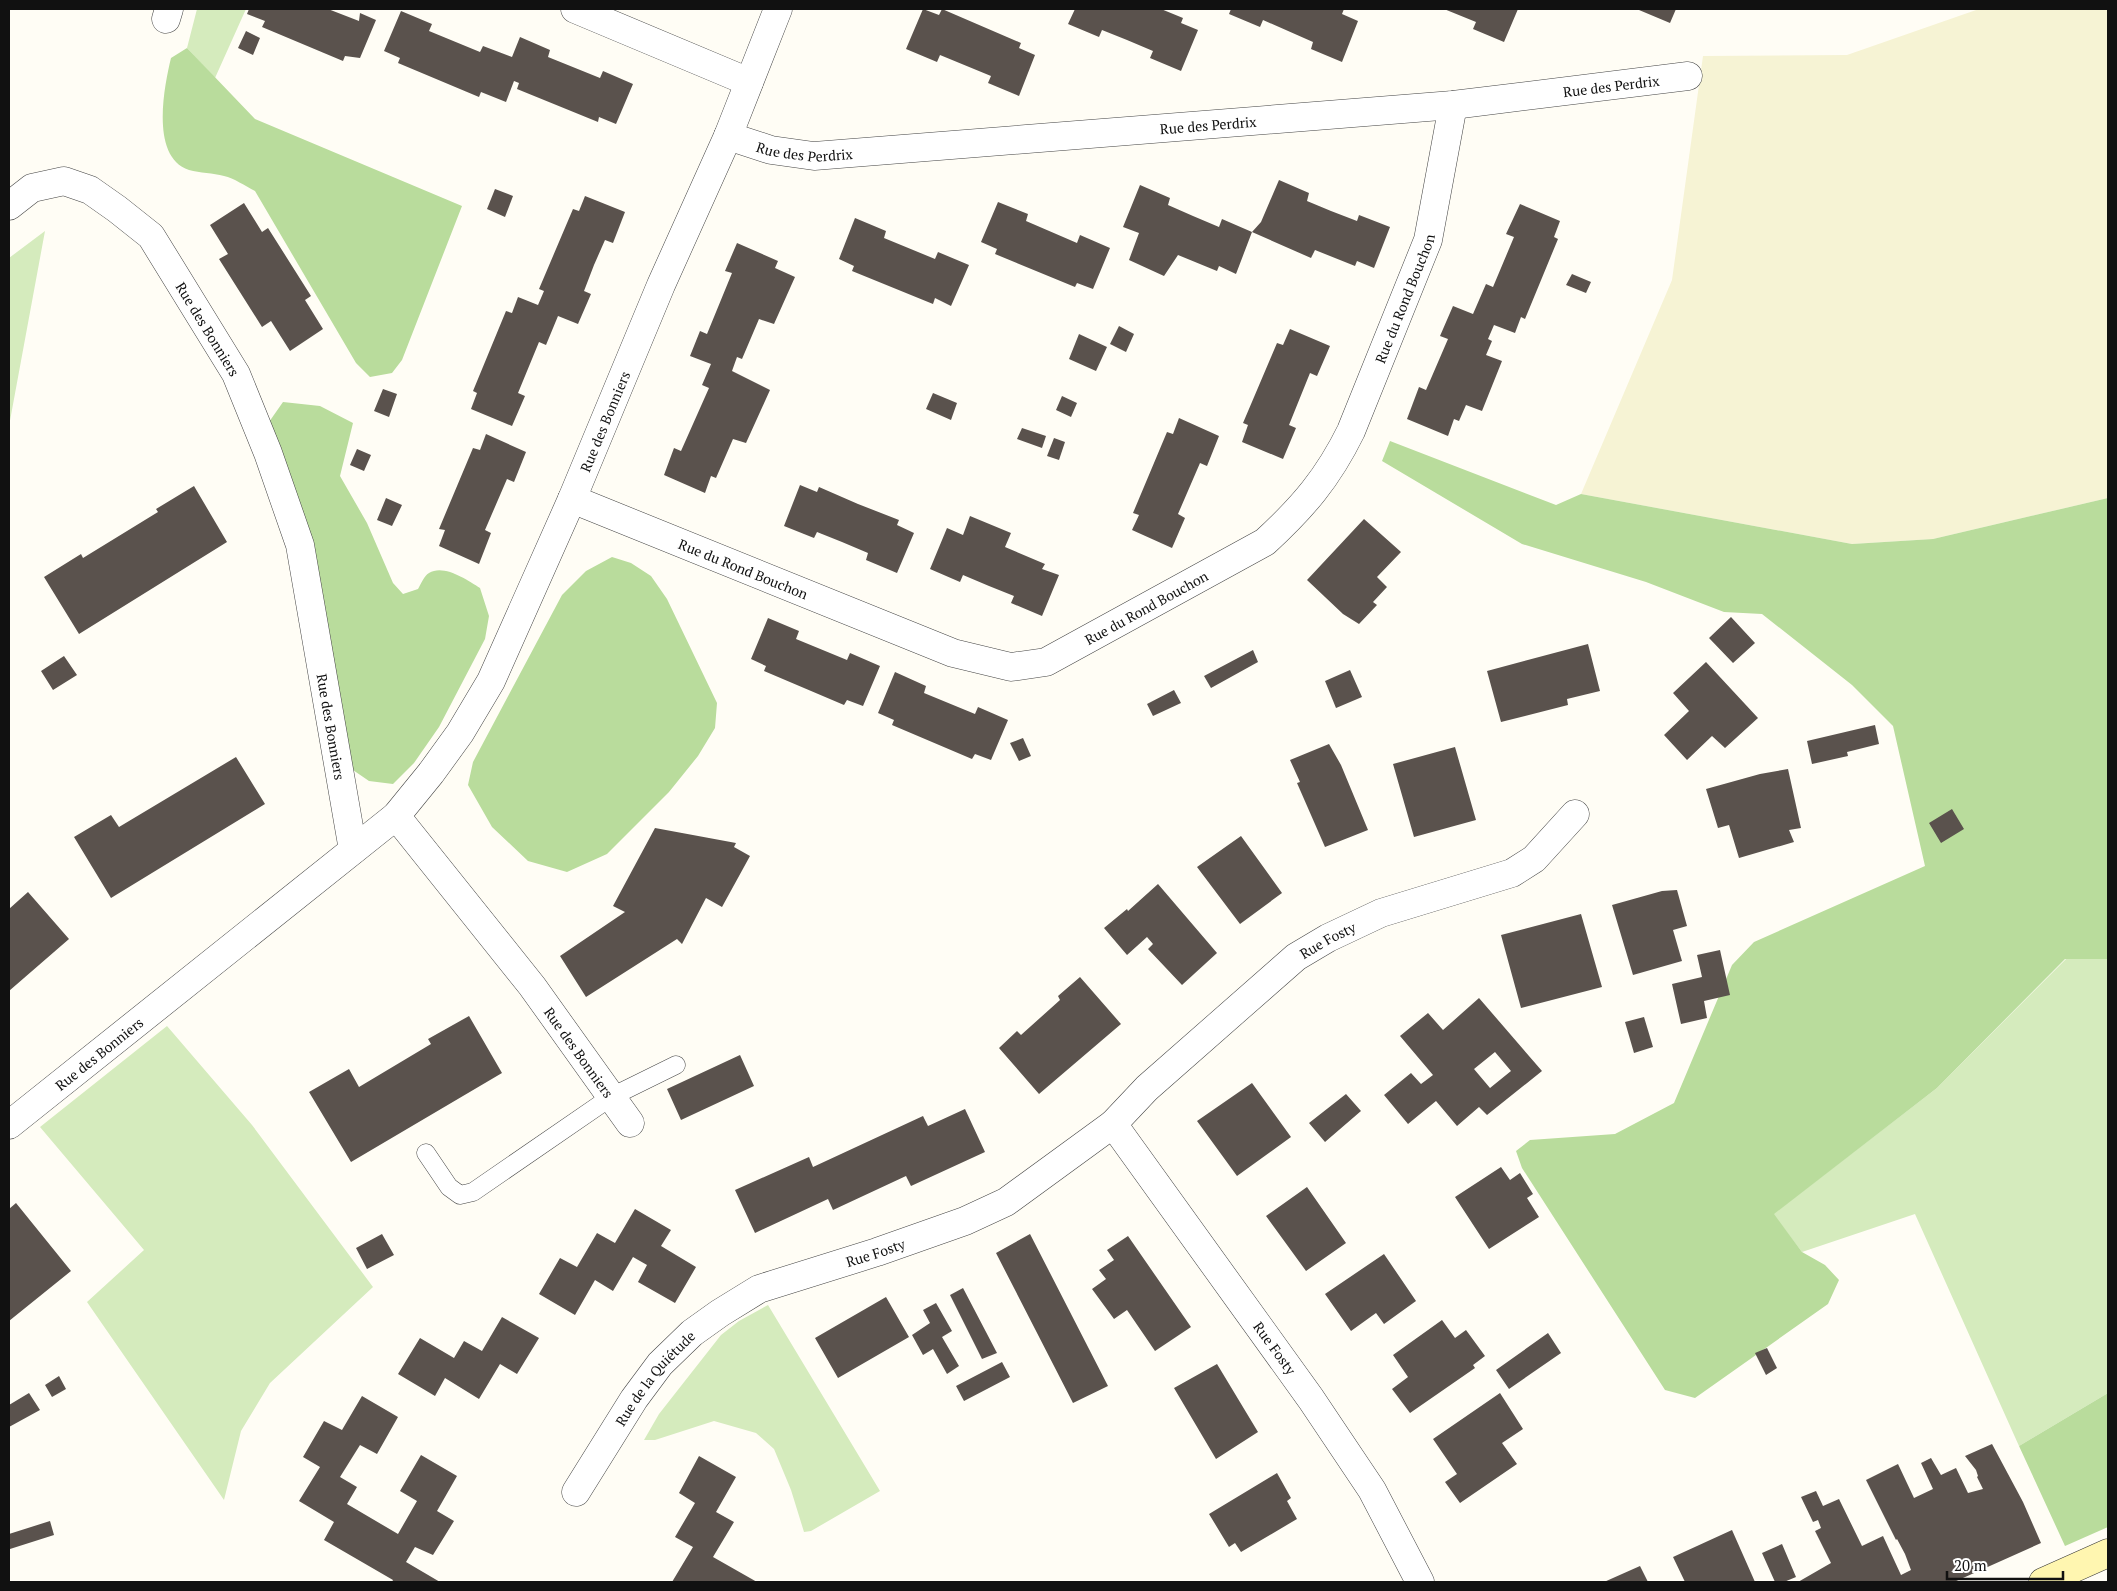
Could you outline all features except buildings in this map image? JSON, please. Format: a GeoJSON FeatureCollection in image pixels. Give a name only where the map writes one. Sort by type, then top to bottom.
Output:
{"type":"FeatureCollection","features":[{"type":"Feature","properties":{"kind":"main road"},"geometry":{"type":"LineString","coordinates":[[2043,1582],[2108,1553]]}},
{"type":"Feature","properties":{"kind":"street"},"geometry":{"type":"LineString","coordinates":[[575,9],[749,82]]}},
{"type":"Feature","properties":{"kind":"street","name":"Rue des Bonniers"},"geometry":{"type":"LineString","coordinates":[[9,1125],[396,816],[460,733],[491,681],[572,499],[661,285],[728,136],[778,9]]}},
{"type":"Feature","properties":{"kind":"street","name":"Rue des Perdrix"},"geometry":{"type":"LineString","coordinates":[[728,136],[771,150],[814,156],[1453,105],[1688,76]]}},
{"type":"Feature","properties":{"kind":"street","name":"Rue du Rond Bouchon"},"geometry":{"type":"LineString","coordinates":[[572,499],[953,653],[1011,667],[1046,662],[1265,542],[1292,517],[1316,490],[1336,462],[1351,431],[1428,240],[1453,105]]}},
{"type":"Feature","properties":{"kind":"street","name":"Rue des Bonniers"},"geometry":{"type":"LineString","coordinates":[[9,206],[32,188],[64,181],[90,190],[117,209],[151,236],[236,374],[268,453],[300,545],[353,850]]}},
{"type":"Feature","properties":{"kind":"street","name":"Rue Fosty"},"geometry":{"type":"LineString","coordinates":[[759,1290],[877,1252],[976,1216],[1006,1202],[1113,1124],[1147,1088],[1296,957],[1328,938],[1381,913],[1512,873],[1534,859],[1575,814]]}},
{"type":"Feature","properties":{"kind":"street","name":"Rue des Bonniers"},"geometry":{"type":"LineString","coordinates":[[396,816],[532,986],[630,1123]]}},
{"type":"Feature","properties":{"kind":"street","name":"Rue Fosty"},"geometry":{"type":"LineString","coordinates":[[1113,1124],[1311,1399],[1372,1490],[1420,1582]]}},
{"type":"Feature","properties":{"kind":"street","name":"Rue de la Quiétude"},"geometry":{"type":"LineString","coordinates":[[576,1492],[605,1449],[634,1399],[660,1364],[692,1333],[720,1313],[759,1290]]}},
{"type":"Feature","properties":{"kind":"lane"},"geometry":{"type":"LineString","coordinates":[[426,1153],[449,1187],[460,1195],[472,1192],[611,1097],[676,1064]]}},
{"type":"Feature","properties":{"kind":"shaded area"},"geometry":{"type":"Polygon","coordinates":[[[1979,9],[2108,9],[2108,498],[1933,539],[1852,544],[1581,494],[1672,280],[1703,56],[1847,55],[1979,9]]]}},
{"type":"Feature","properties":{"kind":"green space"},"geometry":{"type":"Polygon","coordinates":[[[197,9],[246,9],[215,78],[187,48],[197,9]]]}},
{"type":"Feature","properties":{"kind":"green space"},"geometry":{"type":"Polygon","coordinates":[[[187,48],[255,119],[462,206],[402,360],[392,373],[370,377],[356,363],[255,191],[228,177],[189,170],[177,163],[169,151],[164,136],[163,120],[165,86],[171,58],[187,48]]]}},
{"type":"Feature","properties":{"kind":"green space"},"geometry":{"type":"Polygon","coordinates":[[[45,231],[9,426],[9,258],[45,231]]]}},
{"type":"Feature","properties":{"kind":"green space"},"geometry":{"type":"Polygon","coordinates":[[[283,402],[320,406],[353,423],[340,476],[367,523],[393,583],[403,594],[418,589],[429,573],[441,570],[462,577],[480,588],[489,616],[485,639],[439,727],[414,763],[393,784],[369,781],[350,768],[269,422],[283,402]]]}},
{"type":"Feature","properties":{"kind":"green space"},"geometry":{"type":"Polygon","coordinates":[[[1390,441],[1556,505],[1581,494],[1852,544],[1933,539],[2108,498],[2108,959],[2065,959],[1937,1088],[1774,1214],[1802,1252],[1825,1265],[1839,1280],[1828,1304],[1695,1398],[1665,1390],[1522,1168],[1516,1151],[1530,1140],[1615,1134],[1674,1103],[1732,965],[1754,942],[1925,866],[1893,726],[1852,685],[1762,614],[1724,612],[1646,582],[1522,544],[1382,461],[1390,441]]]}},
{"type":"Feature","properties":{"kind":"green space"},"geometry":{"type":"Polygon","coordinates":[[[612,557],[631,563],[651,576],[667,599],[717,703],[715,728],[698,756],[669,792],[607,854],[567,872],[528,861],[492,827],[468,785],[473,762],[562,595],[586,571],[612,557]]]}},
{"type":"Feature","properties":{"kind":"green space"},"geometry":{"type":"Polygon","coordinates":[[[2066,959],[2108,959],[2108,1393],[2019,1446],[1915,1214],[1802,1252],[1773,1214],[1937,1088],[2066,959]]]}},
{"type":"Feature","properties":{"kind":"green space"},"geometry":{"type":"Polygon","coordinates":[[[167,1026],[252,1125],[373,1287],[270,1383],[241,1431],[224,1500],[87,1302],[144,1250],[40,1127],[167,1026]]]}},
{"type":"Feature","properties":{"kind":"green space"},"geometry":{"type":"Polygon","coordinates":[[[768,1305],[880,1491],[811,1531],[804,1532],[791,1490],[774,1449],[756,1433],[714,1421],[655,1440],[644,1440],[659,1414],[721,1335],[739,1321],[768,1305]]]}},
{"type":"Feature","properties":{"kind":"green space"},"geometry":{"type":"Polygon","coordinates":[[[2108,1393],[2108,1527],[2065,1546],[2019,1446],[2108,1393]]]}}]}
